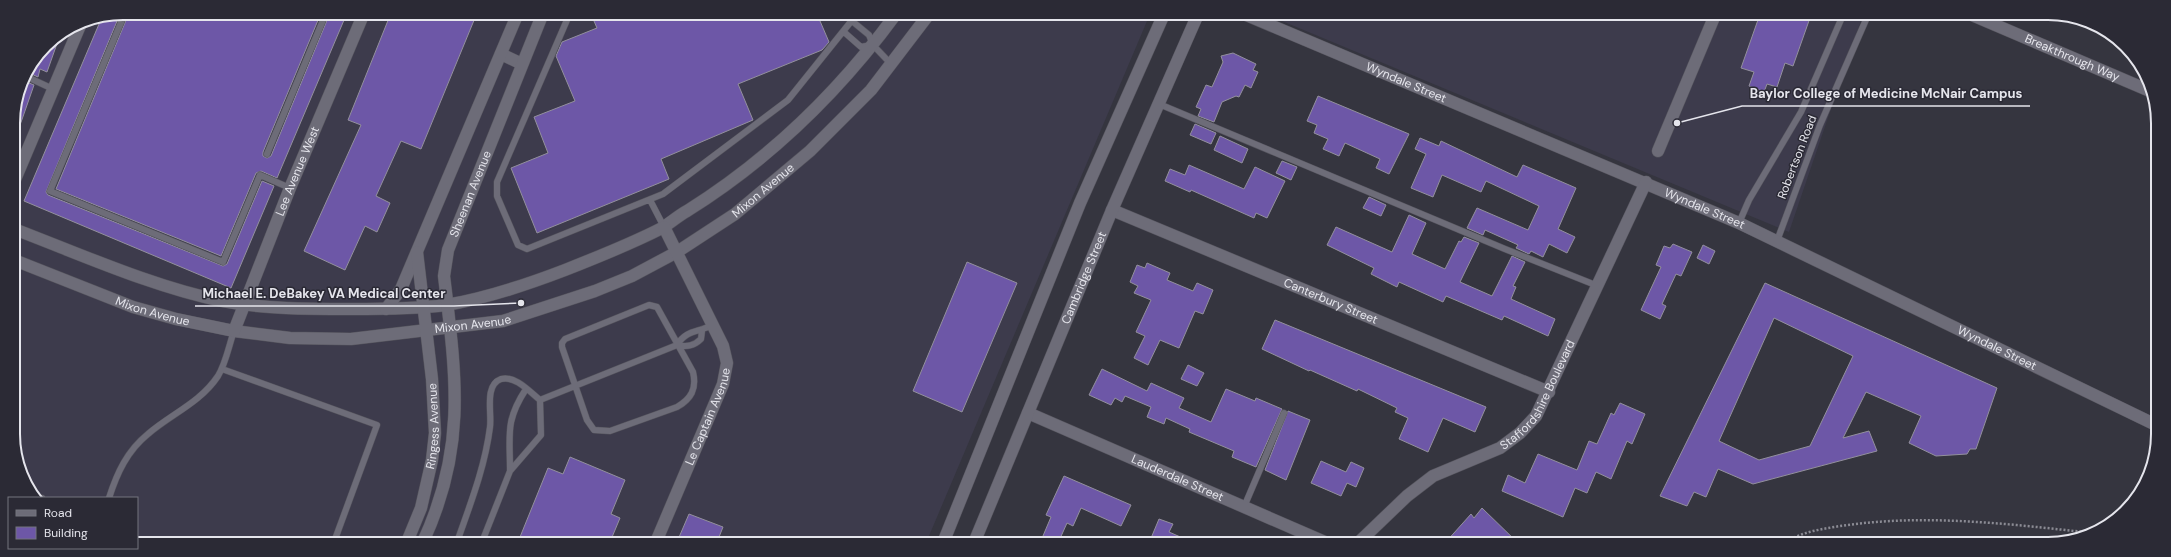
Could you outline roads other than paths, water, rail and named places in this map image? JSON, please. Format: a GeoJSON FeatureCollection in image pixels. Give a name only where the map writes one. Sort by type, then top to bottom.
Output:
{"type":"FeatureCollection","features":[{"type":"Feature","properties":{"kind":"street","name":"Lee Avenue West"},"geometry":{"type":"LineString","coordinates":[[234,331],[243,304],[290,188],[361,20]]}},
{"type":"Feature","properties":{"kind":"street"},"geometry":{"type":"LineString","coordinates":[[386,309],[401,289],[515,20]]}},
{"type":"Feature","properties":{"kind":"street","name":"Sheenan Avenue"},"geometry":{"type":"LineString","coordinates":[[450,328],[444,276],[448,250],[540,20]]}},
{"type":"Feature","properties":{"kind":"street","name":"Mixon Avenue"},"geometry":{"type":"LineString","coordinates":[[20,231],[160,283],[206,297],[243,304],[316,309],[423,308],[493,295],[522,286],[602,256],[664,227],[725,186],[779,143],[828,97],[873,45],[892,20]]}},
{"type":"Feature","properties":{"kind":"street","name":"Mixon Avenue"},"geometry":{"type":"LineString","coordinates":[[20,262],[133,307],[183,321],[234,331],[290,338],[336,340],[491,324],[522,316],[615,284],[677,252],[735,214],[810,151],[871,90],[924,20]]}},
{"type":"Feature","properties":{"kind":"street"},"geometry":{"type":"LineString","coordinates":[[945,537],[1080,203],[1161,20]]}},
{"type":"Feature","properties":{"kind":"street","name":"Cambridge Street"},"geometry":{"type":"LineString","coordinates":[[976,537],[1112,210],[1195,20]]}},
{"type":"Feature","properties":{"kind":"street","name":"Wyndale Street"},"geometry":{"type":"LineString","coordinates":[[1258,20],[1646,182],[1739,223],[2151,423]]}},
{"type":"Feature","properties":{"kind":"street"},"geometry":{"type":"LineString","coordinates":[[1658,151],[1713,20]]}},
{"type":"Feature","properties":{"kind":"street","name":"Breakthrough Way"},"geometry":{"type":"LineString","coordinates":[[1984,20],[2146,89]]}},
{"type":"Feature","properties":{"kind":"street"},"geometry":{"type":"LineString","coordinates":[[20,168],[78,31]]}},
{"type":"Feature","properties":{"kind":"street"},"geometry":{"type":"LineString","coordinates":[[501,54],[522,64]]}},
{"type":"Feature","properties":{"kind":"street","name":"Staffordshire Boulevard"},"geometry":{"type":"LineString","coordinates":[[1364,537],[1407,496],[1433,476],[1500,448],[1520,433],[1536,416],[1549,392],[1646,182]]}},
{"type":"Feature","properties":{"kind":"street","name":"Canterbury Street"},"geometry":{"type":"LineString","coordinates":[[1112,210],[1549,392]]}},
{"type":"Feature","properties":{"kind":"street","name":"Le Captain Avenue"},"geometry":{"type":"LineString","coordinates":[[658,537],[725,376],[727,357],[707,328],[677,252],[664,227]]}},
{"type":"Feature","properties":{"kind":"street"},"geometry":{"type":"LineString","coordinates":[[417,250],[423,308]]}},
{"type":"Feature","properties":{"kind":"street","name":"Ringess Avenue"},"geometry":{"type":"LineString","coordinates":[[409,537],[421,508],[432,460],[435,433],[433,387],[423,308]]}},
{"type":"Feature","properties":{"kind":"street","name":"Ringess Avenue"},"geometry":{"type":"LineString","coordinates":[[424,537],[442,493],[451,455],[456,391],[450,328]]}},
{"type":"Feature","properties":{"kind":"street","name":"Lauderdale Street"},"geometry":{"type":"LineString","coordinates":[[1028,413],[1314,537]]}},
{"type":"Feature","properties":{"kind":"lane"},"geometry":{"type":"LineString","coordinates":[[122,20],[50,191],[223,262],[260,175],[290,188]]}},
{"type":"Feature","properties":{"kind":"lane"},"geometry":{"type":"LineString","coordinates":[[267,154],[323,20]]}},
{"type":"Feature","properties":{"kind":"lane"},"geometry":{"type":"LineString","coordinates":[[567,20],[497,182],[497,196],[518,245],[527,249],[663,194],[788,100],[852,21],[869,35],[873,45],[891,64]]}},
{"type":"Feature","properties":{"kind":"lane","name":"Robertson Road"},"geometry":{"type":"LineString","coordinates":[[1739,223],[1749,200],[1801,112],[1841,20]]}},
{"type":"Feature","properties":{"kind":"lane","name":"Robertson Road"},"geometry":{"type":"LineString","coordinates":[[1776,241],[1820,125],[1866,20]]}},
{"type":"Feature","properties":{"kind":"lane"},"geometry":{"type":"LineString","coordinates":[[844,32],[861,47],[873,45]]}},
{"type":"Feature","properties":{"kind":"lane"},"geometry":{"type":"LineString","coordinates":[[31,78],[53,88]]}},
{"type":"Feature","properties":{"kind":"lane"},"geometry":{"type":"LineString","coordinates":[[1159,104],[1505,249],[1598,286]]}},
{"type":"Feature","properties":{"kind":"lane"},"geometry":{"type":"LineString","coordinates":[[650,200],[664,227]]}},
{"type":"Feature","properties":{"kind":"lane"},"geometry":{"type":"LineString","coordinates":[[649,305],[657,307],[677,345],[693,372],[694,383],[692,394],[684,403],[610,431],[599,432],[589,426],[562,347],[562,343],[565,339],[649,305]]}},
{"type":"Feature","properties":{"kind":"lane"},"geometry":{"type":"LineString","coordinates":[[677,345],[682,337],[696,330],[707,328]]}},
{"type":"Feature","properties":{"kind":"lane"},"geometry":{"type":"LineString","coordinates":[[540,400],[677,345],[688,347],[701,339],[707,328]]}},
{"type":"Feature","properties":{"kind":"lane"},"geometry":{"type":"LineString","coordinates":[[109,497],[119,470],[135,446],[148,433],[198,398],[210,387],[222,369],[234,331]]}},
{"type":"Feature","properties":{"kind":"lane"},"geometry":{"type":"LineString","coordinates":[[222,369],[377,425],[336,537]]}},
{"type":"Feature","properties":{"kind":"lane"},"geometry":{"type":"LineString","coordinates":[[459,537],[479,480],[490,427],[491,390],[500,380],[508,378],[526,388],[540,400],[541,435],[510,471],[484,537]]}},
{"type":"Feature","properties":{"kind":"lane"},"geometry":{"type":"LineString","coordinates":[[510,471],[511,417],[515,406],[526,388]]}},
{"type":"Feature","properties":{"kind":"lane"},"geometry":{"type":"LineString","coordinates":[[1244,507],[1284,413]]}},
{"type":"Feature","properties":{"kind":"place","name":"Baylor College of Medicine McNair Campus"},"geometry":{"type":"Point","coordinates":[1677,123]}},
{"type":"Feature","properties":{"kind":"place","name":"Michael E. DeBakey VA Medical Center"},"geometry":{"type":"Point","coordinates":[521,303]}}]}
